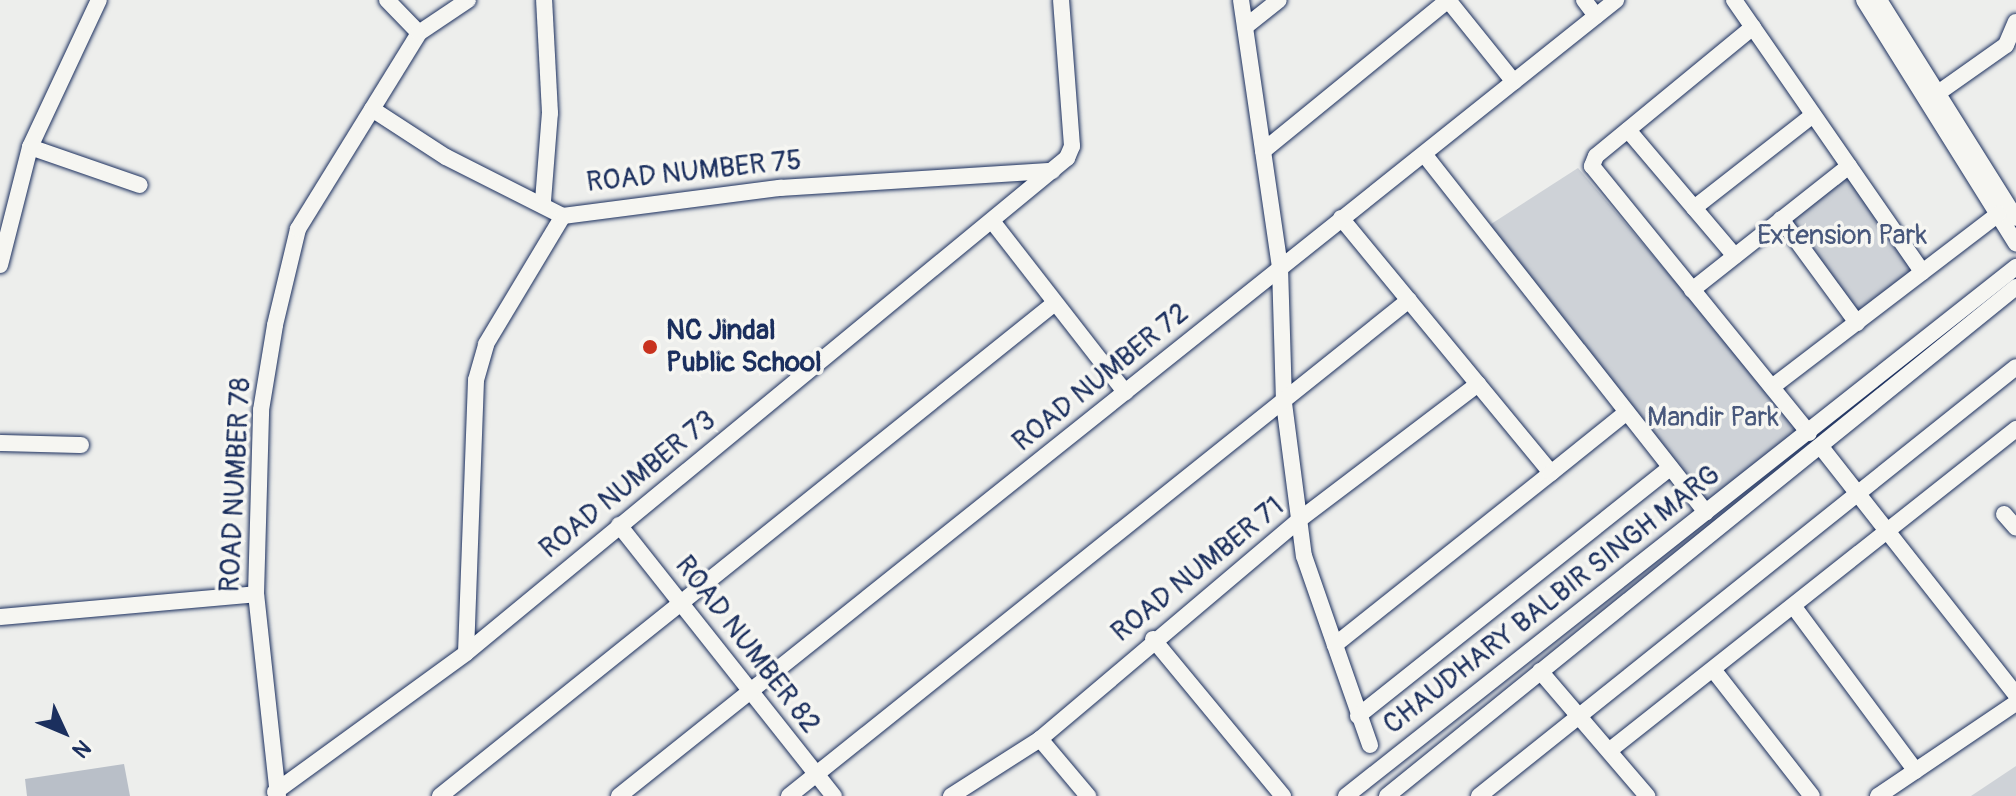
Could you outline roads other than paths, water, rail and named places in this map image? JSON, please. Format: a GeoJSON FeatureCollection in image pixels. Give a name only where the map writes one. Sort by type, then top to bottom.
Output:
{"type":"FeatureCollection","features":[{"type":"Feature","properties":{"kind":"street"},"geometry":{"type":"LineString","coordinates":[[0,265],[30,147],[99,0]]}},
{"type":"Feature","properties":{"kind":"street"},"geometry":{"type":"LineString","coordinates":[[387,0],[419,33]]}},
{"type":"Feature","properties":{"kind":"street","name":"ROAD NUMBER 78"},"geometry":{"type":"LineString","coordinates":[[276,794],[256,594],[261,410],[275,325],[298,229],[419,33],[468,0]]}},
{"type":"Feature","properties":{"kind":"street"},"geometry":{"type":"LineString","coordinates":[[543,201],[550,113],[544,0]]}},
{"type":"Feature","properties":{"kind":"street","name":"ROAD NUMBER 73"},"geometry":{"type":"LineString","coordinates":[[276,794],[466,653],[1052,171],[1072,146],[1061,0]]}},
{"type":"Feature","properties":{"kind":"street"},"geometry":{"type":"LineString","coordinates":[[1241,0],[1280,267],[1284,403],[1304,556],[1370,745]]}},
{"type":"Feature","properties":{"kind":"street"},"geometry":{"type":"LineString","coordinates":[[1245,27],[1279,0]]}},
{"type":"Feature","properties":{"kind":"street"},"geometry":{"type":"LineString","coordinates":[[1263,151],[1448,0],[1514,82]]}},
{"type":"Feature","properties":{"kind":"street"},"geometry":{"type":"LineString","coordinates":[[1584,0],[1596,16]]}},
{"type":"Feature","properties":{"kind":"street","name":"ROAD NUMBER 72"},"geometry":{"type":"LineString","coordinates":[[619,796],[749,689],[1616,0]]}},
{"type":"Feature","properties":{"kind":"street"},"geometry":{"type":"LineString","coordinates":[[1734,0],[1922,272]]}},
{"type":"Feature","properties":{"kind":"street"},"geometry":{"type":"LineString","coordinates":[[1864,0],[2011,215]]}},
{"type":"Feature","properties":{"kind":"street"},"geometry":{"type":"LineString","coordinates":[[1879,0],[2011,215],[2016,243]]}},
{"type":"Feature","properties":{"kind":"street"},"geometry":{"type":"LineString","coordinates":[[1938,93],[2006,45],[2016,22]]}},
{"type":"Feature","properties":{"kind":"street"},"geometry":{"type":"LineString","coordinates":[[1753,27],[1596,156],[1594,172],[1809,433]]}},
{"type":"Feature","properties":{"kind":"street"},"geometry":{"type":"LineString","coordinates":[[372,109],[446,157],[525,199],[543,201],[563,216]]}},
{"type":"Feature","properties":{"kind":"street"},"geometry":{"type":"LineString","coordinates":[[1694,208],[1813,115]]}},
{"type":"Feature","properties":{"kind":"street"},"geometry":{"type":"LineString","coordinates":[[1628,130],[1735,256]]}},
{"type":"Feature","properties":{"kind":"street"},"geometry":{"type":"LineString","coordinates":[[30,147],[140,185]]}},
{"type":"Feature","properties":{"kind":"street"},"geometry":{"type":"LineString","coordinates":[[1424,154],[1706,512]]}},
{"type":"Feature","properties":{"kind":"street"},"geometry":{"type":"LineString","coordinates":[[1692,290],[1849,166]]}},
{"type":"Feature","properties":{"kind":"street","name":"ROAD NUMBER 75"},"geometry":{"type":"LineString","coordinates":[[466,653],[476,380],[486,344],[563,216],[780,188],[1052,171]]}},
{"type":"Feature","properties":{"kind":"street"},"geometry":{"type":"LineString","coordinates":[[1772,387],[1922,272],[2011,215]]}},
{"type":"Feature","properties":{"kind":"street"},"geometry":{"type":"LineString","coordinates":[[1341,218],[1551,473]]}},
{"type":"Feature","properties":{"kind":"street"},"geometry":{"type":"LineString","coordinates":[[1781,219],[1857,323]]}},
{"type":"Feature","properties":{"kind":"street"},"geometry":{"type":"LineString","coordinates":[[992,221],[1125,392]]}},
{"type":"Feature","properties":{"kind":"street","name":"CHAUDHARY BALBIR SINGH MARG"},"geometry":{"type":"LineString","coordinates":[[1346,796],[2016,267]]}},
{"type":"Feature","properties":{"kind":"street","name":"CHAUDHARY BALBIR SINGH MARG"},"geometry":{"type":"LineString","coordinates":[[1387,796],[2016,287]]}},
{"type":"Feature","properties":{"kind":"street"},"geometry":{"type":"LineString","coordinates":[[789,796],[1409,300]]}},
{"type":"Feature","properties":{"kind":"street"},"geometry":{"type":"LineString","coordinates":[[440,796],[1055,303]]}},
{"type":"Feature","properties":{"kind":"street"},"geometry":{"type":"LineString","coordinates":[[1479,796],[2016,367]]}},
{"type":"Feature","properties":{"kind":"street","name":"ROAD NUMBER 71"},"geometry":{"type":"LineString","coordinates":[[951,796],[1040,739],[1153,639],[1299,520],[1478,384]]}},
{"type":"Feature","properties":{"kind":"street"},"geometry":{"type":"LineString","coordinates":[[1335,645],[1627,412]]}},
{"type":"Feature","properties":{"kind":"street"},"geometry":{"type":"LineString","coordinates":[[1610,750],[1715,672],[2016,429]]}},
{"type":"Feature","properties":{"kind":"street"},"geometry":{"type":"LineString","coordinates":[[0,443],[81,445]]}},
{"type":"Feature","properties":{"kind":"street"},"geometry":{"type":"LineString","coordinates":[[1821,447],[2016,695]]}},
{"type":"Feature","properties":{"kind":"street"},"geometry":{"type":"LineString","coordinates":[[1358,716],[1670,468]]}},
{"type":"Feature","properties":{"kind":"street"},"geometry":{"type":"LineString","coordinates":[[2004,514],[2016,528]]}},
{"type":"Feature","properties":{"kind":"street","name":"ROAD NUMBER 82"},"geometry":{"type":"LineString","coordinates":[[619,525],[834,796]]}},
{"type":"Feature","properties":{"kind":"street"},"geometry":{"type":"LineString","coordinates":[[0,617],[256,594]]}},
{"type":"Feature","properties":{"kind":"street"},"geometry":{"type":"LineString","coordinates":[[1794,607],[1916,771]]}},
{"type":"Feature","properties":{"kind":"street"},"geometry":{"type":"LineString","coordinates":[[1153,639],[1283,796]]}},
{"type":"Feature","properties":{"kind":"street"},"geometry":{"type":"LineString","coordinates":[[1540,671],[1610,750],[1644,795]]}},
{"type":"Feature","properties":{"kind":"street"},"geometry":{"type":"LineString","coordinates":[[1715,672],[1812,796]]}},
{"type":"Feature","properties":{"kind":"street"},"geometry":{"type":"LineString","coordinates":[[1878,796],[2016,703]]}},
{"type":"Feature","properties":{"kind":"street"},"geometry":{"type":"LineString","coordinates":[[1040,739],[1088,796]]}},
{"type":"Feature","properties":{"kind":"street"},"geometry":{"type":"LineString","coordinates":[[1496,782],[1507,796]]}},
{"type":"Feature","properties":{"kind":"place","name":"NC Jindal Public School"},"geometry":{"type":"Point","coordinates":[650,347]}},
{"type":"Feature","properties":{"kind":"park label","name":"Extension Park"},"geometry":{"type":"Point","coordinates":[1842,236]}},
{"type":"Feature","properties":{"kind":"park label","name":"Mandir Park"},"geometry":{"type":"Point","coordinates":[1713,418]}}]}
